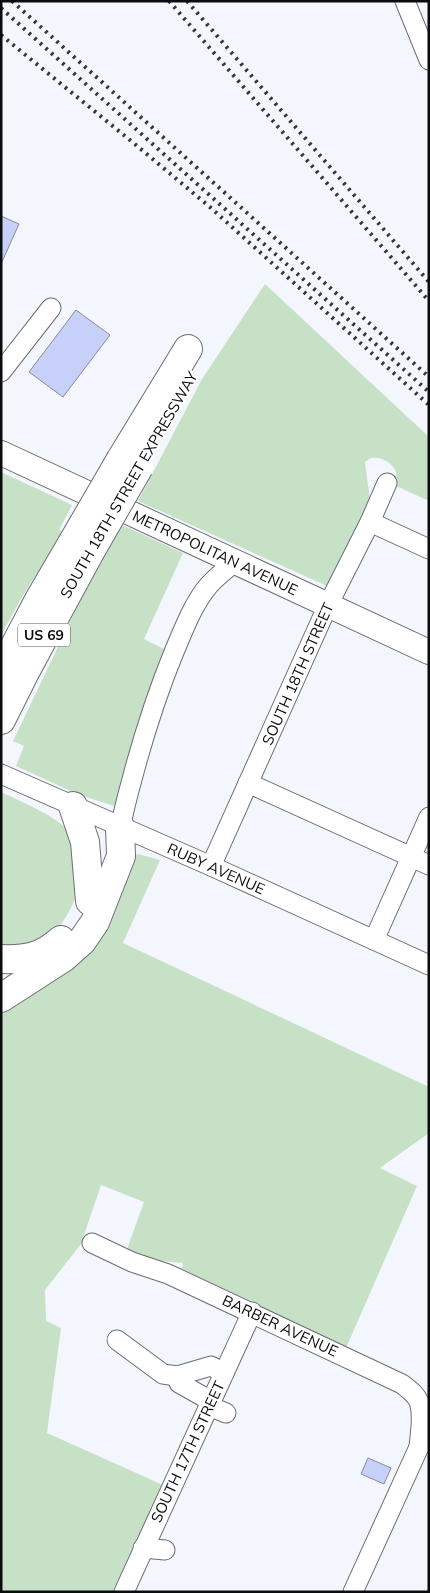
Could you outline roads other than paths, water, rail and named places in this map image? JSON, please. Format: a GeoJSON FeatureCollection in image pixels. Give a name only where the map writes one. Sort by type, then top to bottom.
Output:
{"type":"FeatureCollection","features":[{"type":"Feature","properties":{"kind":"highway","name":"SOUTH 18TH STREET EXPRESSWAY"},"geometry":{"type":"LineString","coordinates":[[1,720],[26,670],[80,548],[195,353]]}},
{"type":"Feature","properties":{"kind":"highway","name":"SOUTH 18TH STREET EXPRESSWAY"},"geometry":{"type":"LineString","coordinates":[[1,672],[40,598],[80,548]]}},
{"type":"Feature","properties":{"kind":"highway"},"geometry":{"type":"LineString","coordinates":[[74,806],[86,842],[90,901]]}},
{"type":"Feature","properties":{"kind":"highway"},"geometry":{"type":"LineString","coordinates":[[1,958],[20,960],[40,955],[59,941],[79,921],[90,901],[108,849],[120,827]]}},
{"type":"Feature","properties":{"kind":"highway"},"geometry":{"type":"LineString","coordinates":[[1,998],[63,958],[82,941],[96,922],[121,856],[120,827]]}},
{"type":"Feature","properties":{"kind":"main road","name":"METROPOLITAN AVENUE"},"geometry":{"type":"LineString","coordinates":[[1,453],[429,652]]}},
{"type":"Feature","properties":{"kind":"street"},"geometry":{"type":"LineString","coordinates":[[405,1],[429,60]]}},
{"type":"Feature","properties":{"kind":"street"},"geometry":{"type":"LineString","coordinates":[[1,372],[50,308]]}},
{"type":"Feature","properties":{"kind":"street","name":"SOUTH 18TH STREET"},"geometry":{"type":"LineString","coordinates":[[211,866],[328,605],[370,522],[387,483]]}},
{"type":"Feature","properties":{"kind":"street"},"geometry":{"type":"LineString","coordinates":[[370,522],[429,549]]}},
{"type":"Feature","properties":{"kind":"street"},"geometry":{"type":"LineString","coordinates":[[120,827],[132,774],[161,683],[191,612],[205,590],[218,575],[235,562]]}},
{"type":"Feature","properties":{"kind":"street","name":"RUBY AVENUE"},"geometry":{"type":"LineString","coordinates":[[1,774],[211,866],[429,965]]}},
{"type":"Feature","properties":{"kind":"street"},"geometry":{"type":"LineString","coordinates":[[248,783],[429,865]]}},
{"type":"Feature","properties":{"kind":"street"},"geometry":{"type":"LineString","coordinates":[[374,940],[429,817]]}},
{"type":"Feature","properties":{"kind":"street","name":"BARBER AVENUE"},"geometry":{"type":"LineString","coordinates":[[92,1244],[132,1262],[168,1274],[402,1384],[413,1393],[419,1402],[421,1413],[417,1443]]}},
{"type":"Feature","properties":{"kind":"street","name":"SOUTH 17TH STREET"},"geometry":{"type":"LineString","coordinates":[[124,1592],[143,1548],[215,1407],[224,1373],[252,1312]]}},
{"type":"Feature","properties":{"kind":"street"},"geometry":{"type":"LineString","coordinates":[[117,1340],[163,1374],[177,1376],[211,1366],[224,1373]]}},
{"type":"Feature","properties":{"kind":"street"},"geometry":{"type":"LineString","coordinates":[[177,1376],[179,1383],[215,1407]]}},
{"type":"Feature","properties":{"kind":"street"},"geometry":{"type":"LineString","coordinates":[[353,1592],[384,1503],[405,1478],[417,1443]]}},
{"type":"Feature","properties":{"kind":"street"},"geometry":{"type":"LineString","coordinates":[[143,1548],[165,1550]]}},
{"type":"Feature","properties":{"kind":"railway"},"geometry":{"type":"LineString","coordinates":[[12,1],[429,377]]}},
{"type":"Feature","properties":{"kind":"railway"},"geometry":{"type":"LineString","coordinates":[[169,1],[429,301]]}},
{"type":"Feature","properties":{"kind":"railway"},"geometry":{"type":"LineString","coordinates":[[187,1],[429,282]]}},
{"type":"Feature","properties":{"kind":"railway"},"geometry":{"type":"LineString","coordinates":[[1,8],[429,392]]}},
{"type":"Feature","properties":{"kind":"railway"},"geometry":{"type":"LineString","coordinates":[[1,35],[211,208],[429,405]]}}]}
